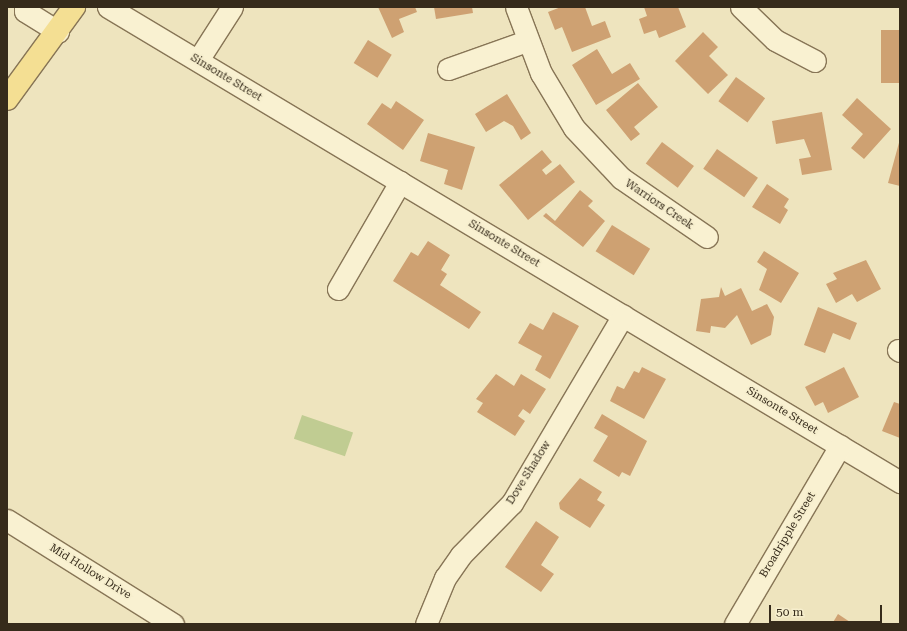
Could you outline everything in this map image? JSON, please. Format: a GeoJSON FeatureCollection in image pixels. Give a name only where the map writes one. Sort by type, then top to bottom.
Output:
{"type":"FeatureCollection","features":[{"type":"Feature","properties":{"kind":"main road"},"geometry":{"type":"LineString","coordinates":[[10,89],[58,32],[74,7]]}},
{"type":"Feature","properties":{"kind":"street"},"geometry":{"type":"LineString","coordinates":[[25,7],[25,11],[58,32]]}},
{"type":"Feature","properties":{"kind":"street","name":"Sinsonte Street"},"geometry":{"type":"LineString","coordinates":[[108,7],[900,482]]}},
{"type":"Feature","properties":{"kind":"street"},"geometry":{"type":"LineString","coordinates":[[198,60],[232,7]]}},
{"type":"Feature","properties":{"kind":"street","name":"Warriors Creek"},"geometry":{"type":"LineString","coordinates":[[516,7],[526,41],[558,104],[596,154],[648,200],[707,237]]}},
{"type":"Feature","properties":{"kind":"street"},"geometry":{"type":"LineString","coordinates":[[741,7],[775,40],[815,61]]}},
{"type":"Feature","properties":{"kind":"street"},"geometry":{"type":"LineString","coordinates":[[448,69],[526,41]]}},
{"type":"Feature","properties":{"kind":"street"},"geometry":{"type":"LineString","coordinates":[[338,289],[400,182]]}},
{"type":"Feature","properties":{"kind":"street","name":"Dove Shadow"},"geometry":{"type":"LineString","coordinates":[[426,624],[444,578],[460,555],[499,518],[519,492],[623,315]]}},
{"type":"Feature","properties":{"kind":"street","name":"Broadripple Street"},"geometry":{"type":"LineString","coordinates":[[735,624],[840,446]]}},
{"type":"Feature","properties":{"kind":"street","name":"Mid Hollow Drive"},"geometry":{"type":"LineString","coordinates":[[7,520],[173,624]]}},
{"type":"Feature","properties":{"kind":"green space"},"geometry":{"type":"Polygon","coordinates":[[[302,415],[353,433],[345,456],[294,439],[302,415]]]}},
{"type":"Feature","properties":{"kind":"building"},"geometry":{"type":"Polygon","coordinates":[[[378,7],[415,7],[417,12],[399,19],[404,32],[392,38],[378,7]]]}},
{"type":"Feature","properties":{"kind":"building"},"geometry":{"type":"Polygon","coordinates":[[[434,7],[472,7],[473,13],[436,19],[434,7]]]}},
{"type":"Feature","properties":{"kind":"building"},"geometry":{"type":"Polygon","coordinates":[[[561,7],[585,7],[592,26],[605,21],[611,37],[572,52],[562,27],[555,30],[548,12],[561,7]]]}},
{"type":"Feature","properties":{"kind":"building"},"geometry":{"type":"Polygon","coordinates":[[[644,7],[678,7],[686,27],[659,38],[656,30],[644,34],[639,19],[647,16],[644,7]]]}},
{"type":"Feature","properties":{"kind":"building"},"geometry":{"type":"Polygon","coordinates":[[[881,30],[899,30],[899,83],[881,83],[881,30]]]}},
{"type":"Feature","properties":{"kind":"building"},"geometry":{"type":"Polygon","coordinates":[[[703,32],[718,47],[709,56],[728,75],[708,94],[675,61],[703,32]]]}},
{"type":"Feature","properties":{"kind":"building"},"geometry":{"type":"Polygon","coordinates":[[[368,40],[392,55],[377,78],[354,63],[368,40]]]}},
{"type":"Feature","properties":{"kind":"building"},"geometry":{"type":"Polygon","coordinates":[[[597,49],[612,74],[630,63],[640,79],[596,105],[572,65],[597,49]]]}},
{"type":"Feature","properties":{"kind":"building"},"geometry":{"type":"Polygon","coordinates":[[[736,77],[765,98],[747,122],[718,101],[736,77]]]}},
{"type":"Feature","properties":{"kind":"building"},"geometry":{"type":"Polygon","coordinates":[[[638,83],[658,107],[634,127],[640,134],[631,141],[606,110],[638,83]]]}},
{"type":"Feature","properties":{"kind":"building"},"geometry":{"type":"Polygon","coordinates":[[[507,94],[531,133],[521,140],[513,126],[504,121],[486,132],[475,114],[507,94]]]}},
{"type":"Feature","properties":{"kind":"building"},"geometry":{"type":"Polygon","coordinates":[[[857,98],[891,129],[864,159],[851,148],[863,134],[842,115],[857,98]]]}},
{"type":"Feature","properties":{"kind":"building"},"geometry":{"type":"Polygon","coordinates":[[[396,101],[424,120],[403,150],[367,124],[382,103],[391,109],[396,101]]]}},
{"type":"Feature","properties":{"kind":"building"},"geometry":{"type":"Polygon","coordinates":[[[822,112],[832,170],[802,175],[799,159],[811,157],[804,139],[776,144],[772,121],[822,112]]]}},
{"type":"Feature","properties":{"kind":"building"},"geometry":{"type":"Polygon","coordinates":[[[428,133],[475,147],[462,190],[444,184],[448,170],[420,161],[428,133]]]}},
{"type":"Feature","properties":{"kind":"building"},"geometry":{"type":"Polygon","coordinates":[[[900,139],[900,186],[888,183],[900,139]]]}},
{"type":"Feature","properties":{"kind":"building"},"geometry":{"type":"Polygon","coordinates":[[[662,142],[694,166],[678,188],[646,164],[662,142]]]}},
{"type":"Feature","properties":{"kind":"building"},"geometry":{"type":"Polygon","coordinates":[[[717,149],[758,178],[744,197],[703,169],[717,149]]]}},
{"type":"Feature","properties":{"kind":"building"},"geometry":{"type":"Polygon","coordinates":[[[542,150],[552,162],[542,170],[546,175],[560,164],[575,182],[528,220],[499,185],[542,150]]]}},
{"type":"Feature","properties":{"kind":"building"},"geometry":{"type":"Polygon","coordinates":[[[767,184],[789,199],[784,207],[788,210],[780,224],[752,207],[767,184]]]}},
{"type":"Feature","properties":{"kind":"building"},"geometry":{"type":"Polygon","coordinates":[[[580,190],[593,201],[588,206],[605,221],[583,247],[543,216],[546,213],[555,221],[580,190]]]}},
{"type":"Feature","properties":{"kind":"building"},"geometry":{"type":"Polygon","coordinates":[[[612,225],[650,249],[634,275],[596,251],[612,225]]]}},
{"type":"Feature","properties":{"kind":"building"},"geometry":{"type":"Polygon","coordinates":[[[428,241],[450,255],[441,270],[447,274],[440,285],[481,312],[469,329],[393,281],[411,252],[418,256],[428,241]]]}},
{"type":"Feature","properties":{"kind":"building"},"geometry":{"type":"Polygon","coordinates":[[[764,251],[799,273],[781,303],[759,290],[767,269],[757,262],[764,251]]]}},
{"type":"Feature","properties":{"kind":"building"},"geometry":{"type":"Polygon","coordinates":[[[866,260],[881,289],[857,302],[852,294],[836,303],[826,284],[837,279],[833,273],[866,260]]]}},
{"type":"Feature","properties":{"kind":"building"},"geometry":{"type":"Polygon","coordinates":[[[721,287],[725,296],[741,288],[752,311],[767,304],[774,317],[771,335],[751,345],[737,315],[725,328],[711,326],[710,333],[696,331],[701,299],[719,297],[721,287]]]}},
{"type":"Feature","properties":{"kind":"building"},"geometry":{"type":"Polygon","coordinates":[[[818,307],[857,323],[850,340],[833,333],[825,353],[804,345],[818,307]]]}},
{"type":"Feature","properties":{"kind":"building"},"geometry":{"type":"Polygon","coordinates":[[[553,312],[579,326],[550,379],[535,370],[542,356],[518,343],[530,323],[543,330],[553,312]]]}},
{"type":"Feature","properties":{"kind":"building"},"geometry":{"type":"Polygon","coordinates":[[[642,367],[666,379],[644,419],[610,401],[617,386],[624,389],[634,371],[639,373],[642,367]]]}},
{"type":"Feature","properties":{"kind":"building"},"geometry":{"type":"Polygon","coordinates":[[[844,367],[859,397],[828,413],[823,402],[815,406],[805,387],[844,367]]]}},
{"type":"Feature","properties":{"kind":"building"},"geometry":{"type":"Polygon","coordinates":[[[496,374],[514,386],[521,374],[546,389],[530,414],[523,409],[518,416],[525,421],[515,436],[477,412],[483,403],[476,399],[496,374]]]}},
{"type":"Feature","properties":{"kind":"building"},"geometry":{"type":"Polygon","coordinates":[[[894,402],[900,404],[900,438],[882,431],[894,402]]]}},
{"type":"Feature","properties":{"kind":"building"},"geometry":{"type":"Polygon","coordinates":[[[602,414],[647,441],[630,476],[622,472],[619,477],[593,461],[608,436],[594,428],[602,414]]]}},
{"type":"Feature","properties":{"kind":"building"},"geometry":{"type":"Polygon","coordinates":[[[580,478],[602,492],[597,500],[605,505],[590,528],[560,509],[559,503],[580,478]]]}},
{"type":"Feature","properties":{"kind":"building"},"geometry":{"type":"Polygon","coordinates":[[[536,521],[559,537],[541,565],[554,574],[541,592],[505,567],[536,521]]]}},
{"type":"Feature","properties":{"kind":"building"},"geometry":{"type":"Polygon","coordinates":[[[838,614],[853,624],[832,624],[838,614]]]}}]}
